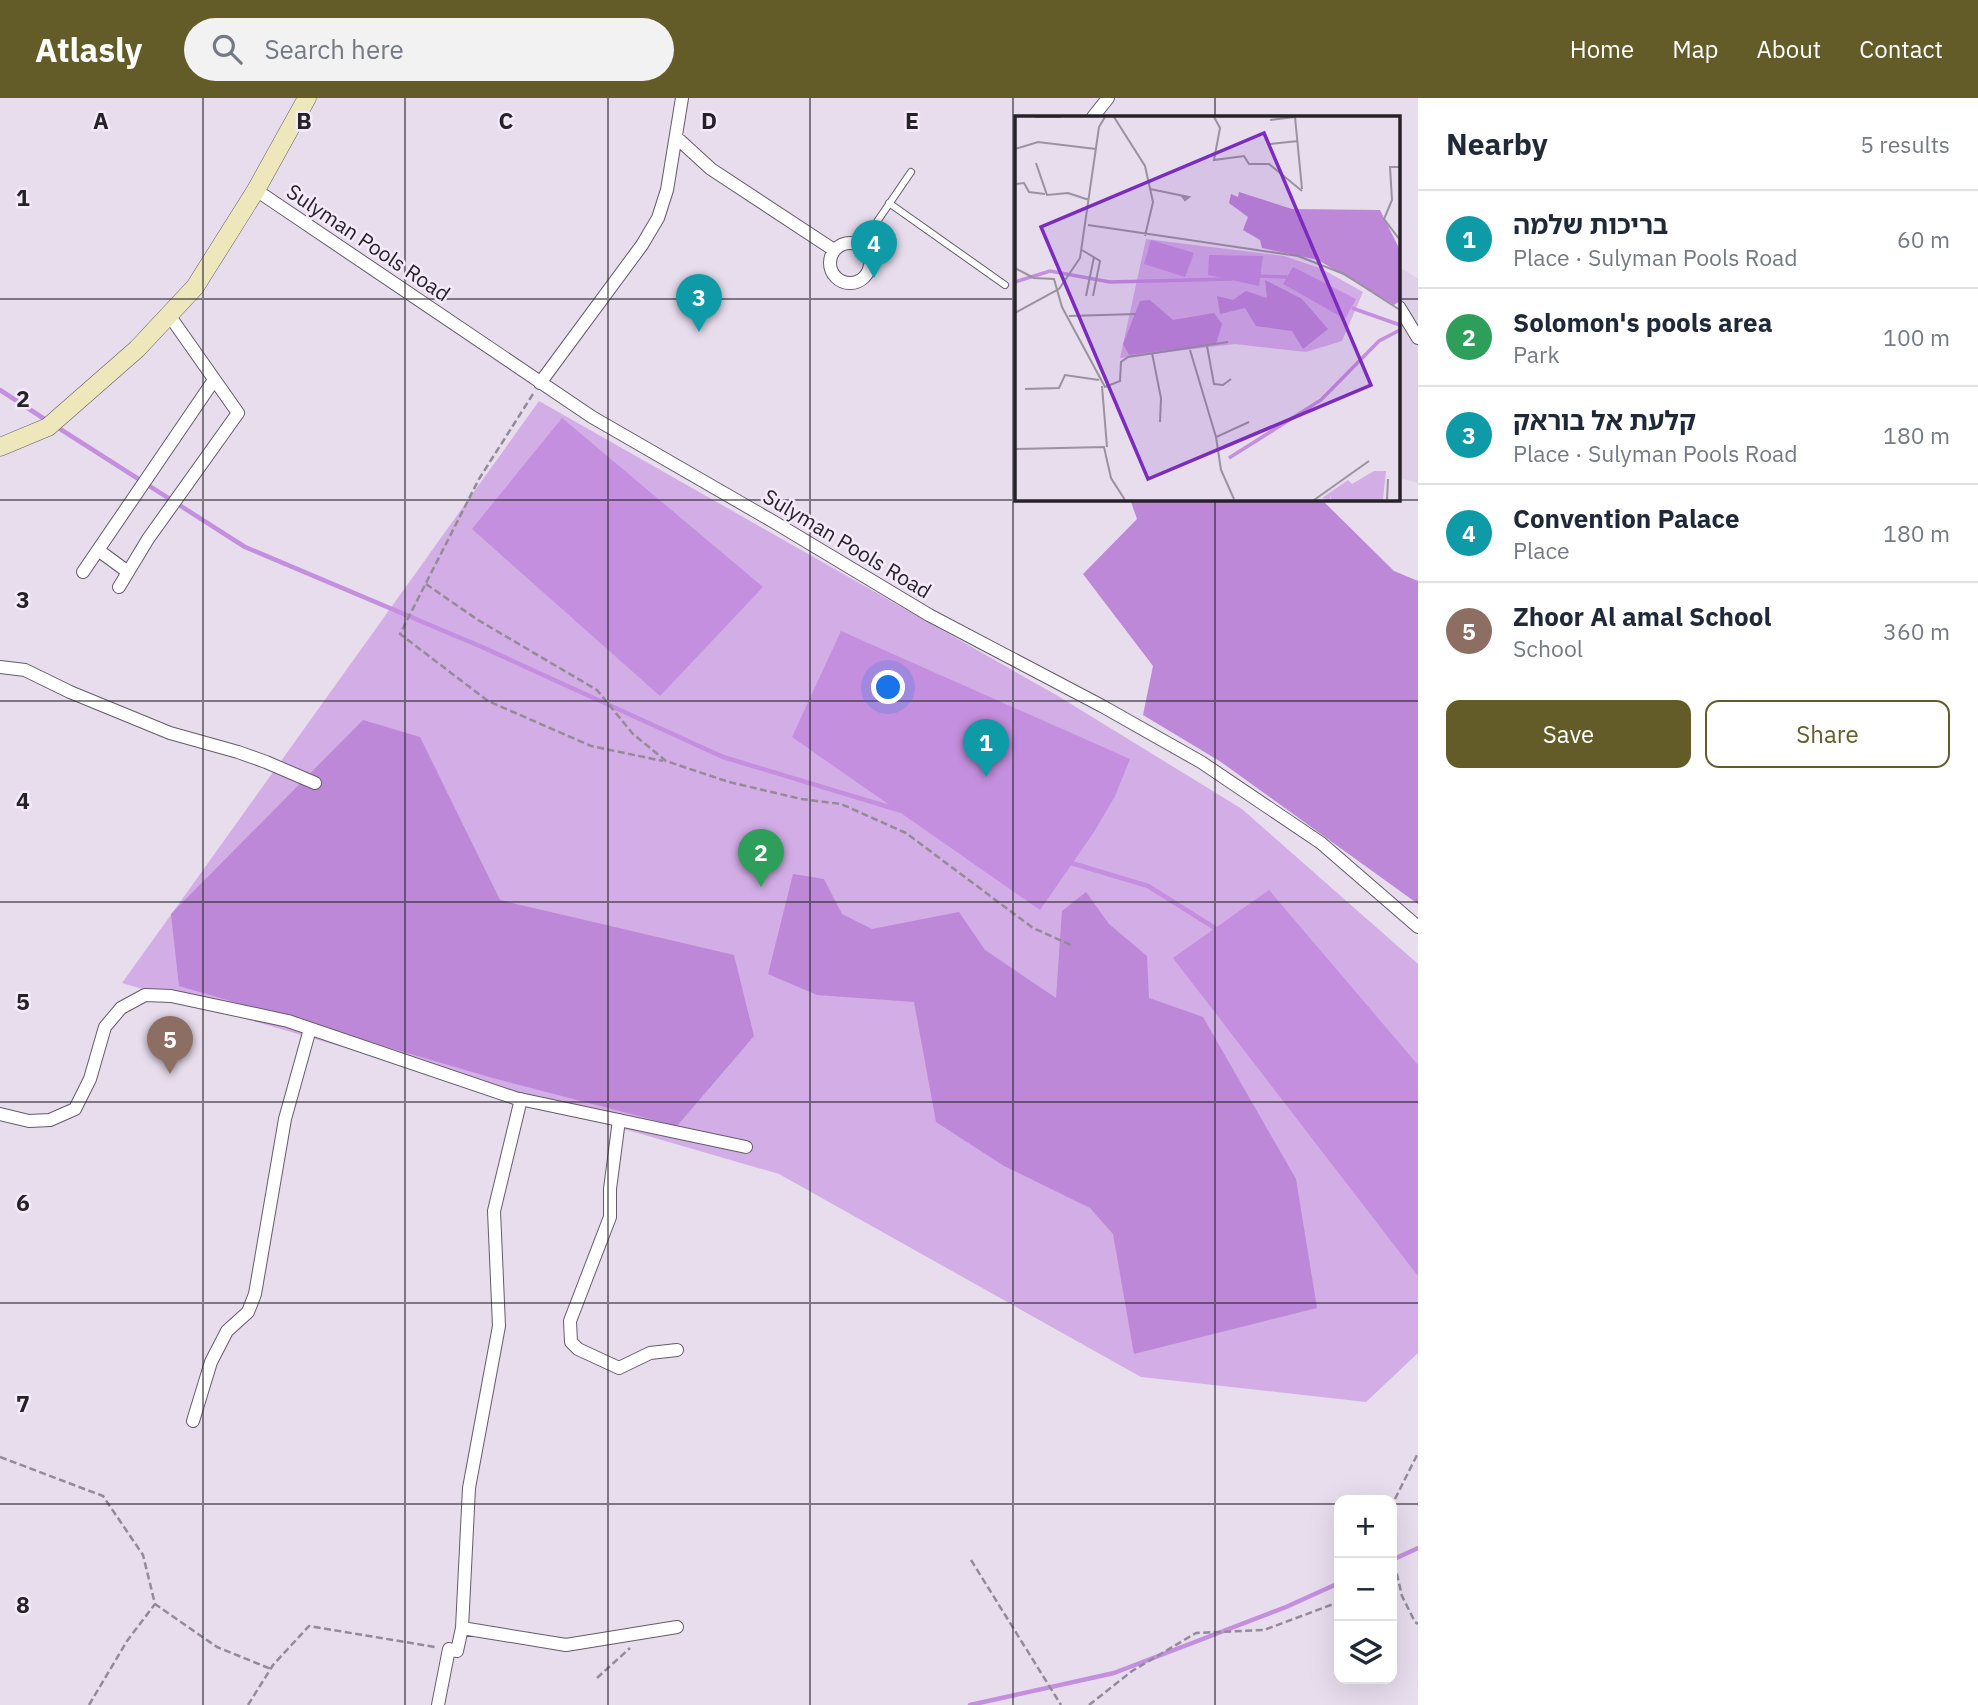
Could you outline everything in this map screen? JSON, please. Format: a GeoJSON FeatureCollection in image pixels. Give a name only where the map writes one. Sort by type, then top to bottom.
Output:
{"type":"FeatureCollection","features":[{"type":"Feature","properties":{"kind":"main road"},"geometry":{"type":"LineString","coordinates":[[0,447],[48,427],[137,349],[195,287],[256,190],[307,98]]}},
{"type":"Feature","properties":{"kind":"street"},"geometry":{"type":"LineString","coordinates":[[540,383],[642,245],[658,218],[667,190],[682,98]]}},
{"type":"Feature","properties":{"kind":"street"},"geometry":{"type":"LineString","coordinates":[[1094,116],[1108,98]]}},
{"type":"Feature","properties":{"kind":"street"},"geometry":{"type":"LineString","coordinates":[[676,137],[711,169],[834,250]]}},
{"type":"Feature","properties":{"kind":"street","name":"Sulyman Pools Road"},"geometry":{"type":"LineString","coordinates":[[256,190],[592,417],[929,615],[1102,706],[1201,762],[1321,842],[1418,927]]}},
{"type":"Feature","properties":{"kind":"street"},"geometry":{"type":"LineString","coordinates":[[847,242],[861,245],[869,255],[871,268],[864,278],[852,283],[840,280],[831,270],[830,262],[834,250],[847,242]]}},
{"type":"Feature","properties":{"kind":"street"},"geometry":{"type":"LineString","coordinates":[[1400,309],[1418,338]]}},
{"type":"Feature","properties":{"kind":"street"},"geometry":{"type":"LineString","coordinates":[[118,587],[148,539],[238,413],[169,315]]}},
{"type":"Feature","properties":{"kind":"street"},"geometry":{"type":"LineString","coordinates":[[83,572],[214,380]]}},
{"type":"Feature","properties":{"kind":"street"},"geometry":{"type":"LineString","coordinates":[[98,550],[128,572]]}},
{"type":"Feature","properties":{"kind":"street"},"geometry":{"type":"LineString","coordinates":[[0,667],[25,670],[70,692],[170,733],[238,752],[315,783]]}},
{"type":"Feature","properties":{"kind":"street"},"geometry":{"type":"LineString","coordinates":[[0,1114],[29,1121],[50,1120],[75,1108],[90,1079],[105,1027],[121,1008],[145,995],[171,996],[288,1021],[521,1099],[746,1147]]}},
{"type":"Feature","properties":{"kind":"street"},"geometry":{"type":"LineString","coordinates":[[193,1421],[211,1362],[227,1331],[248,1312],[255,1294],[285,1119],[310,1029]]}},
{"type":"Feature","properties":{"kind":"street"},"geometry":{"type":"LineString","coordinates":[[438,1705],[449,1649],[457,1651],[462,1628],[469,1488],[499,1326],[494,1211],[521,1099]]}},
{"type":"Feature","properties":{"kind":"street"},"geometry":{"type":"LineString","coordinates":[[619,1120],[610,1189],[610,1217],[570,1321],[571,1342],[578,1349],[619,1368],[650,1353],[677,1350]]}},
{"type":"Feature","properties":{"kind":"street"},"geometry":{"type":"LineString","coordinates":[[462,1628],[566,1645],[677,1627]]}},
{"type":"Feature","properties":{"kind":"lane"},"geometry":{"type":"LineString","coordinates":[[861,245],[911,173]]}},
{"type":"Feature","properties":{"kind":"lane"},"geometry":{"type":"LineString","coordinates":[[889,204],[1005,285]]}},
{"type":"Feature","properties":{"kind":"path"},"geometry":{"type":"LineString","coordinates":[[540,383],[479,479],[400,634],[488,701],[591,746],[666,761],[740,785],[801,800],[841,804],[906,833],[1033,928],[1071,945]]}},
{"type":"Feature","properties":{"kind":"path"},"geometry":{"type":"LineString","coordinates":[[426,584],[478,620],[597,690],[633,734],[666,761]]}},
{"type":"Feature","properties":{"kind":"path"},"geometry":{"type":"LineString","coordinates":[[1397,1495],[1418,1453]]}},
{"type":"Feature","properties":{"kind":"path"},"geometry":{"type":"LineString","coordinates":[[0,1457],[103,1496],[143,1555],[155,1604],[218,1647],[271,1669]]}},
{"type":"Feature","properties":{"kind":"path"},"geometry":{"type":"LineString","coordinates":[[1393,1558],[1402,1596],[1418,1625]]}},
{"type":"Feature","properties":{"kind":"path"},"geometry":{"type":"LineString","coordinates":[[971,1560],[1061,1705]]}},
{"type":"Feature","properties":{"kind":"path"},"geometry":{"type":"LineString","coordinates":[[89,1705],[127,1641],[155,1604]]}},
{"type":"Feature","properties":{"kind":"path"},"geometry":{"type":"LineString","coordinates":[[1088,1705],[1132,1671],[1196,1633],[1264,1630],[1334,1604]]}},
{"type":"Feature","properties":{"kind":"path"},"geometry":{"type":"LineString","coordinates":[[248,1705],[271,1669],[309,1626],[449,1649]]}},
{"type":"Feature","properties":{"kind":"path"},"geometry":{"type":"LineString","coordinates":[[597,1678],[644,1632]]}},
{"type":"Feature","properties":{"kind":"shaded area"},"geometry":{"type":"Polygon","coordinates":[[[1400,269],[1418,279],[1418,483],[1400,478],[1400,269]]]}},
{"type":"Feature","properties":{"kind":"shaded area"},"geometry":{"type":"Polygon","coordinates":[[[539,401],[1058,696],[1242,809],[1418,964],[1418,1353],[1366,1402],[1141,1377],[779,1174],[122,983],[539,401]]]}},
{"type":"Feature","properties":{"kind":"shaded area"},"geometry":{"type":"Polygon","coordinates":[[[562,418],[763,587],[660,696],[472,529],[562,418]]]}},
{"type":"Feature","properties":{"kind":"shaded area"},"geometry":{"type":"Polygon","coordinates":[[[1130,500],[1322,500],[1394,571],[1418,581],[1418,904],[1221,762],[1143,715],[1153,666],[1083,574],[1137,519],[1130,500]]]}},
{"type":"Feature","properties":{"kind":"shaded area"},"geometry":{"type":"Polygon","coordinates":[[[841,631],[1130,759],[1115,796],[1094,832],[1040,910],[792,737],[841,631]]]}},
{"type":"Feature","properties":{"kind":"shaded area"},"geometry":{"type":"Polygon","coordinates":[[[363,720],[420,737],[500,900],[734,955],[754,1036],[677,1126],[489,1077],[179,986],[171,914],[363,720]]]}},
{"type":"Feature","properties":{"kind":"shaded area"},"geometry":{"type":"Polygon","coordinates":[[[793,874],[824,879],[842,914],[872,929],[959,912],[985,950],[1056,998],[1062,911],[1086,892],[1109,924],[1147,956],[1149,998],[1203,1017],[1296,1179],[1317,1308],[1134,1354],[1113,1234],[1090,1208],[1004,1166],[936,1122],[914,1002],[817,995],[768,974],[793,874]]]}},
{"type":"Feature","properties":{"kind":"shaded area"},"geometry":{"type":"Polygon","coordinates":[[[1269,890],[1418,1065],[1418,1276],[1173,958],[1269,890]]]}},
{"type":"Feature","properties":{"kind":"waterway"},"geometry":{"type":"LineString","coordinates":[[0,390],[46,420]]}},
{"type":"Feature","properties":{"kind":"waterway"},"geometry":{"type":"LineString","coordinates":[[57,427],[245,547],[482,647],[723,757],[902,811]]}},
{"type":"Feature","properties":{"kind":"waterway"},"geometry":{"type":"LineString","coordinates":[[1068,862],[1148,886],[1218,930]]}},
{"type":"Feature","properties":{"kind":"waterway"},"geometry":{"type":"LineString","coordinates":[[1396,1558],[1418,1548]]}},
{"type":"Feature","properties":{"kind":"waterway"},"geometry":{"type":"LineString","coordinates":[[970,1705],[1114,1673],[1286,1607],[1334,1585]]}},
{"type":"Feature","properties":{"kind":"place","name":"Convention Palace"},"geometry":{"type":"Point","coordinates":[874,278]}},
{"type":"Feature","properties":{"kind":"place","name":"קלעת אל בוראק"},"geometry":{"type":"Point","coordinates":[699,332]}},
{"type":"Feature","properties":{"kind":"place","name":"בריכות שלמה"},"geometry":{"type":"Point","coordinates":[986,777]}},
{"type":"Feature","properties":{"kind":"place","name":"Solomon's pools area"},"geometry":{"type":"Point","coordinates":[761,887]}},
{"type":"Feature","properties":{"kind":"place","name":"Zhoor Al amal School"},"geometry":{"type":"Point","coordinates":[170,1074]}}]}
